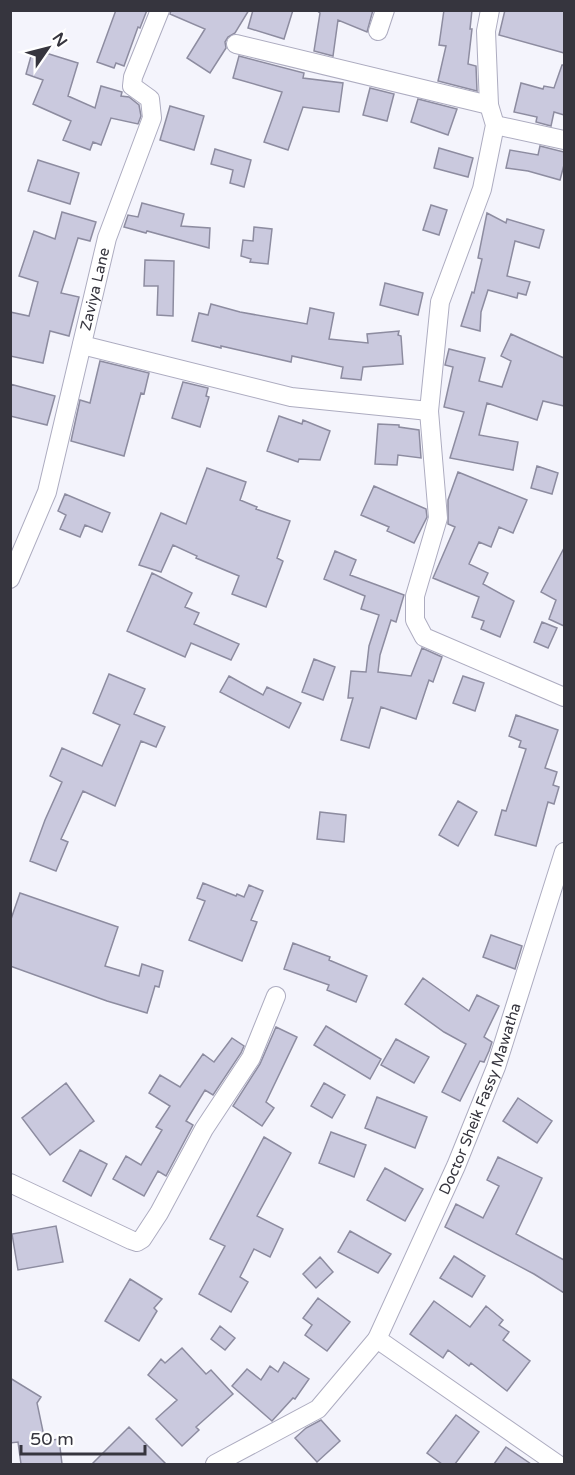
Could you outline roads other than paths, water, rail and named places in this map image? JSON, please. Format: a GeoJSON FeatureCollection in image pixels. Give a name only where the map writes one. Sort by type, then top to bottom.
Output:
{"type":"FeatureCollection","features":[{"type":"Feature","properties":{"kind":"street","name":"Zaviya Lane"},"geometry":{"type":"LineString","coordinates":[[10,579],[47,492],[106,238],[152,118],[150,99],[132,86],[133,77],[160,10]]}},
{"type":"Feature","properties":{"kind":"street"},"geometry":{"type":"LineString","coordinates":[[378,31],[385,10]]}},
{"type":"Feature","properties":{"kind":"street"},"geometry":{"type":"LineString","coordinates":[[490,10],[486,31],[489,105],[495,125],[482,189],[440,302],[429,411],[438,519],[415,596],[415,620],[424,637],[564,697]]}},
{"type":"Feature","properties":{"kind":"street"},"geometry":{"type":"LineString","coordinates":[[236,45],[489,105]]}},
{"type":"Feature","properties":{"kind":"street"},"geometry":{"type":"LineString","coordinates":[[495,125],[564,140]]}},
{"type":"Feature","properties":{"kind":"street"},"geometry":{"type":"LineString","coordinates":[[82,345],[291,397],[429,411]]}},
{"type":"Feature","properties":{"kind":"street","name":"Doctor Sheik Fassy Mawatha"},"geometry":{"type":"LineString","coordinates":[[215,1464],[318,1409],[377,1339],[456,1166],[496,1067],[564,852]]}},
{"type":"Feature","properties":{"kind":"street"},"geometry":{"type":"LineString","coordinates":[[10,1183],[131,1240],[137,1242],[142,1239],[159,1213],[204,1129],[251,1058],[276,996]]}},
{"type":"Feature","properties":{"kind":"street"},"geometry":{"type":"LineString","coordinates":[[377,1339],[557,1464]]}}]}
